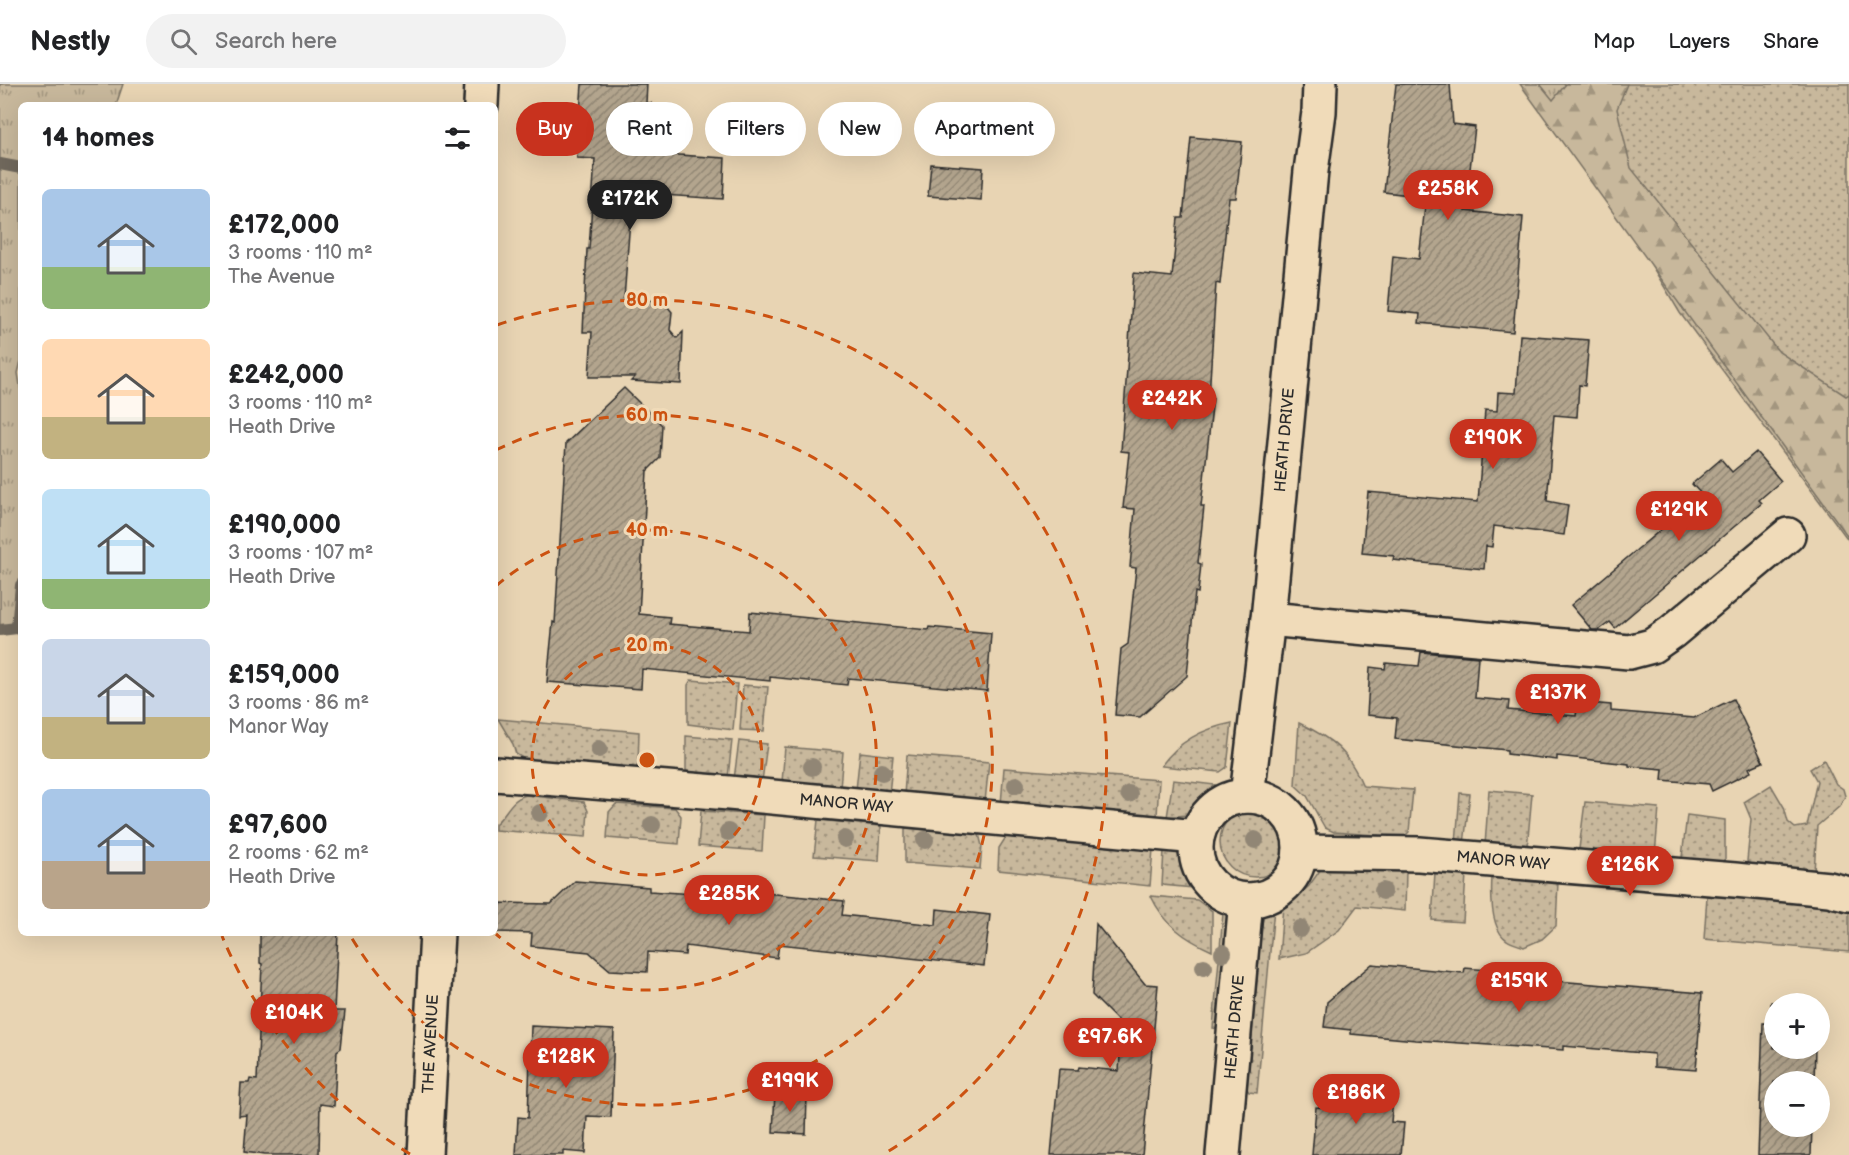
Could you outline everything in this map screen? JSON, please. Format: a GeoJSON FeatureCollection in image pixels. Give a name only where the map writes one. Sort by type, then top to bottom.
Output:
{"type":"FeatureCollection","features":[{"type":"Feature","properties":{"kind":"street"},"geometry":{"type":"LineString","coordinates":[[481,102],[482,84]]}},
{"type":"Feature","properties":{"kind":"street","name":"HEATH DRIVE"},"geometry":{"type":"LineString","coordinates":[[1247,796],[1268,619],[1311,171],[1321,97],[1320,84]]}},
{"type":"Feature","properties":{"kind":"street"},"geometry":{"type":"LineString","coordinates":[[1268,619],[1629,652],[1652,646],[1672,633],[1788,535]]}},
{"type":"Feature","properties":{"kind":"street","name":"MANOR WAY"},"geometry":{"type":"LineString","coordinates":[[498,774],[739,794],[1197,837]]}},
{"type":"Feature","properties":{"kind":"street"},"geometry":{"type":"LineString","coordinates":[[1247,796],[1264,798],[1280,806],[1292,819],[1299,835],[1300,852],[1297,868],[1288,882],[1276,892],[1262,898],[1246,900],[1232,898],[1209,882],[1201,870],[1197,857],[1197,837],[1208,816],[1219,805],[1232,798],[1247,796]]}},
{"type":"Feature","properties":{"kind":"street","name":"MANOR WAY"},"geometry":{"type":"LineString","coordinates":[[1300,852],[1419,854],[1736,880],[1829,889],[1849,894]]}},
{"type":"Feature","properties":{"kind":"street","name":"HEATH DRIVE"},"geometry":{"type":"LineString","coordinates":[[1223,1155],[1246,900]]}},
{"type":"Feature","properties":{"kind":"street","name":"THE AVENUE"},"geometry":{"type":"LineString","coordinates":[[425,1155],[437,936]]}},
{"type":"Feature","properties":{"kind":"green space"},"geometry":{"type":"Polygon","coordinates":[[[0,84],[123,84],[117,102],[18,102],[18,616],[8,627],[0,629],[0,84]]]}},
{"type":"Feature","properties":{"kind":"green space"},"geometry":{"type":"Polygon","coordinates":[[[1520,84],[1627,84],[1617,109],[1631,168],[1779,352],[1846,396],[1849,394],[1849,538],[1520,84]]]}},
{"type":"Feature","properties":{"kind":"green space"},"geometry":{"type":"Polygon","coordinates":[[[1540,84],[1566,84],[1553,100],[1540,84]]]}},
{"type":"Feature","properties":{"kind":"green space"},"geometry":{"type":"Polygon","coordinates":[[[1566,84],[1849,84],[1849,541],[1680,313],[1553,100],[1566,84]]]}},
{"type":"Feature","properties":{"kind":"green space"},"geometry":{"type":"Polygon","coordinates":[[[691,680],[737,684],[733,730],[688,724],[688,685],[691,680]]]}},
{"type":"Feature","properties":{"kind":"green space"},"geometry":{"type":"Polygon","coordinates":[[[743,685],[768,687],[764,731],[740,730],[743,685]]]}},
{"type":"Feature","properties":{"kind":"green space"},"geometry":{"type":"Polygon","coordinates":[[[498,719],[639,732],[638,765],[634,771],[529,762],[516,754],[513,744],[498,719]]]}},
{"type":"Feature","properties":{"kind":"green space"},"geometry":{"type":"Polygon","coordinates":[[[1232,723],[1227,767],[1220,772],[1161,766],[1175,750],[1192,737],[1232,723]]]}},
{"type":"Feature","properties":{"kind":"green space"},"geometry":{"type":"Polygon","coordinates":[[[1299,723],[1338,747],[1363,786],[1413,790],[1409,832],[1404,837],[1334,832],[1325,828],[1307,796],[1295,785],[1299,723]]]}},
{"type":"Feature","properties":{"kind":"green space"},"geometry":{"type":"Polygon","coordinates":[[[686,736],[732,740],[728,778],[686,775],[686,736]]]}},
{"type":"Feature","properties":{"kind":"green space"},"geometry":{"type":"Polygon","coordinates":[[[739,741],[767,744],[762,781],[734,779],[739,741]]]}},
{"type":"Feature","properties":{"kind":"green space"},"geometry":{"type":"Polygon","coordinates":[[[785,747],[843,752],[840,788],[782,782],[785,747]]]}},
{"type":"Feature","properties":{"kind":"green space"},"geometry":{"type":"Polygon","coordinates":[[[860,752],[893,756],[889,794],[856,790],[860,752]]]}},
{"type":"Feature","properties":{"kind":"green space"},"geometry":{"type":"Polygon","coordinates":[[[907,755],[989,762],[985,802],[904,795],[907,755]]]}},
{"type":"Feature","properties":{"kind":"green space"},"geometry":{"type":"Polygon","coordinates":[[[1824,760],[1845,796],[1840,806],[1817,826],[1814,872],[1751,867],[1747,861],[1751,819],[1744,802],[1771,785],[1784,807],[1788,822],[1795,828],[1807,826],[1817,781],[1810,769],[1824,760]]]}},
{"type":"Feature","properties":{"kind":"green space"},"geometry":{"type":"Polygon","coordinates":[[[1004,768],[1159,780],[1157,816],[1001,804],[1004,768]]]}},
{"type":"Feature","properties":{"kind":"green space"},"geometry":{"type":"Polygon","coordinates":[[[1173,780],[1215,785],[1187,815],[1167,817],[1173,780]]]}},
{"type":"Feature","properties":{"kind":"green space"},"geometry":{"type":"Polygon","coordinates":[[[1489,790],[1532,794],[1527,849],[1485,845],[1489,790]]]}},
{"type":"Feature","properties":{"kind":"green space"},"geometry":{"type":"Polygon","coordinates":[[[1460,793],[1470,794],[1464,844],[1456,843],[1460,793]]]}},
{"type":"Feature","properties":{"kind":"green space"},"geometry":{"type":"Polygon","coordinates":[[[526,795],[584,802],[588,811],[586,837],[498,830],[498,821],[512,803],[526,795]]]}},
{"type":"Feature","properties":{"kind":"green space"},"geometry":{"type":"Polygon","coordinates":[[[1585,802],[1659,808],[1655,855],[1652,860],[1581,854],[1579,849],[1585,802]]]}},
{"type":"Feature","properties":{"kind":"green space"},"geometry":{"type":"Polygon","coordinates":[[[616,804],[675,808],[681,816],[679,844],[607,838],[609,812],[616,804]]]}},
{"type":"Feature","properties":{"kind":"green space"},"geometry":{"type":"Polygon","coordinates":[[[1255,807],[1274,813],[1284,823],[1290,842],[1284,861],[1274,871],[1255,877],[1236,871],[1226,861],[1220,842],[1226,823],[1236,813],[1255,807]]]}},
{"type":"Feature","properties":{"kind":"green space"},"geometry":{"type":"Polygon","coordinates":[[[701,811],[764,815],[762,851],[698,846],[701,811]]]}},
{"type":"Feature","properties":{"kind":"green space"},"geometry":{"type":"Polygon","coordinates":[[[1687,815],[1725,820],[1725,859],[1717,866],[1685,863],[1682,857],[1687,815]]]}},
{"type":"Feature","properties":{"kind":"green space"},"geometry":{"type":"Polygon","coordinates":[[[818,820],[881,826],[879,861],[814,856],[818,820]]]}},
{"type":"Feature","properties":{"kind":"green space"},"geometry":{"type":"Polygon","coordinates":[[[905,828],[979,834],[982,846],[980,869],[905,863],[905,828]]]}},
{"type":"Feature","properties":{"kind":"green space"},"geometry":{"type":"Polygon","coordinates":[[[1006,837],[1153,849],[1150,886],[998,870],[999,848],[1006,837]]]}},
{"type":"Feature","properties":{"kind":"green space"},"geometry":{"type":"Polygon","coordinates":[[[1164,850],[1174,851],[1186,857],[1205,889],[1162,885],[1164,850]]]}},
{"type":"Feature","properties":{"kind":"green space"},"geometry":{"type":"Polygon","coordinates":[[[1323,866],[1406,870],[1405,911],[1357,906],[1339,930],[1306,953],[1279,959],[1283,905],[1296,898],[1309,886],[1323,866]]]}},
{"type":"Feature","properties":{"kind":"green space"},"geometry":{"type":"Polygon","coordinates":[[[1435,872],[1466,874],[1463,922],[1432,920],[1435,872]]]}},
{"type":"Feature","properties":{"kind":"green space"},"geometry":{"type":"Polygon","coordinates":[[[1492,877],[1558,882],[1556,926],[1542,939],[1524,947],[1507,940],[1501,935],[1495,920],[1492,877]]]}},
{"type":"Feature","properties":{"kind":"green space"},"geometry":{"type":"Polygon","coordinates":[[[1151,896],[1197,900],[1212,911],[1212,951],[1176,930],[1162,915],[1151,896]]]}},
{"type":"Feature","properties":{"kind":"green space"},"geometry":{"type":"Polygon","coordinates":[[[1707,896],[1849,907],[1849,952],[1704,939],[1707,896]]]}},
{"type":"Feature","properties":{"kind":"green space"},"geometry":{"type":"Polygon","coordinates":[[[1224,902],[1231,905],[1219,1029],[1213,1028],[1224,902]]]}},
{"type":"Feature","properties":{"kind":"green space"},"geometry":{"type":"Polygon","coordinates":[[[1274,908],[1257,1093],[1249,1092],[1247,1089],[1262,923],[1264,915],[1274,908]]]}},
{"type":"Feature","properties":{"kind":"building"},"geometry":{"type":"Polygon","coordinates":[[[582,84],[647,84],[646,102],[606,102],[606,156],[725,158],[723,199],[632,193],[624,299],[663,301],[672,312],[670,330],[677,338],[683,332],[681,384],[631,381],[635,377],[589,377],[592,332],[583,332],[595,159],[577,158],[577,156],[594,156],[594,102],[581,102],[582,84]]]}},
{"type":"Feature","properties":{"kind":"building"},"geometry":{"type":"Polygon","coordinates":[[[1396,84],[1450,84],[1453,124],[1475,127],[1465,211],[1523,217],[1513,332],[1419,323],[1420,314],[1388,311],[1393,256],[1419,259],[1426,197],[1384,192],[1396,84]]]}},
{"type":"Feature","properties":{"kind":"building"},"geometry":{"type":"Polygon","coordinates":[[[1191,137],[1242,142],[1236,198],[1229,198],[1220,284],[1216,283],[1209,397],[1213,398],[1201,506],[1204,506],[1198,563],[1201,564],[1198,593],[1195,592],[1187,676],[1140,717],[1115,715],[1121,649],[1128,644],[1136,568],[1130,567],[1135,509],[1123,508],[1129,452],[1121,451],[1134,273],[1172,277],[1178,218],[1183,218],[1191,137]]]}},
{"type":"Feature","properties":{"kind":"building"},"geometry":{"type":"Polygon","coordinates":[[[931,164],[983,168],[981,200],[928,196],[931,164]]]}},
{"type":"Feature","properties":{"kind":"building"},"geometry":{"type":"Polygon","coordinates":[[[1520,335],[1589,340],[1585,386],[1579,385],[1577,417],[1554,415],[1547,501],[1568,505],[1564,535],[1494,526],[1492,547],[1486,546],[1484,569],[1393,560],[1394,556],[1362,553],[1368,492],[1478,502],[1485,410],[1497,411],[1498,392],[1516,393],[1520,335]]]}},
{"type":"Feature","properties":{"kind":"building"},"geometry":{"type":"Polygon","coordinates":[[[624,388],[662,425],[660,458],[647,471],[639,614],[670,617],[669,624],[749,631],[750,612],[928,630],[929,627],[991,633],[987,691],[848,678],[847,685],[770,677],[770,681],[642,669],[641,689],[547,682],[553,622],[555,623],[566,443],[624,388]]]}},
{"type":"Feature","properties":{"kind":"building"},"geometry":{"type":"Polygon","coordinates":[[[1756,452],[1781,481],[1759,500],[1762,503],[1615,628],[1610,622],[1599,630],[1592,630],[1571,605],[1702,495],[1692,484],[1721,459],[1732,472],[1756,452]]]}},
{"type":"Feature","properties":{"kind":"building"},"geometry":{"type":"Polygon","coordinates":[[[1421,652],[1478,657],[1475,698],[1509,701],[1508,710],[1576,716],[1578,702],[1611,705],[1611,711],[1694,718],[1733,699],[1763,762],[1749,768],[1751,772],[1712,791],[1709,784],[1662,780],[1663,769],[1557,756],[1557,760],[1507,754],[1507,750],[1395,739],[1397,718],[1367,715],[1370,667],[1385,669],[1386,663],[1419,666],[1421,652]]]}},
{"type":"Feature","properties":{"kind":"building"},"geometry":{"type":"Polygon","coordinates":[[[575,881],[649,887],[649,891],[724,896],[725,889],[844,901],[842,915],[936,925],[937,909],[990,915],[984,966],[779,944],[777,958],[686,946],[685,955],[648,952],[647,972],[610,970],[589,952],[531,946],[532,933],[498,932],[498,903],[551,904],[575,881]]]}},
{"type":"Feature","properties":{"kind":"building"},"geometry":{"type":"Polygon","coordinates":[[[1096,924],[1145,984],[1158,985],[1142,1155],[1051,1155],[1059,1069],[1078,1070],[1079,1067],[1119,1071],[1122,1025],[1092,995],[1096,924]]]}},
{"type":"Feature","properties":{"kind":"building"},"geometry":{"type":"Polygon","coordinates":[[[260,936],[338,936],[334,1011],[345,1011],[341,1048],[337,1051],[334,1106],[320,1104],[319,1155],[264,1155],[244,1152],[247,1115],[239,1116],[241,1083],[249,1083],[250,1079],[257,1080],[262,964],[260,963],[260,936]]]}},
{"type":"Feature","properties":{"kind":"building"},"geometry":{"type":"Polygon","coordinates":[[[1372,964],[1464,973],[1465,968],[1522,973],[1521,978],[1702,993],[1696,1070],[1654,1067],[1654,1054],[1563,1046],[1563,1050],[1416,1040],[1351,1034],[1351,1030],[1324,1027],[1327,1002],[1372,964]]]}},
{"type":"Feature","properties":{"kind":"building"},"geometry":{"type":"Polygon","coordinates":[[[1763,1023],[1764,1059],[1815,1059],[1814,1071],[1764,1071],[1764,1137],[1812,1137],[1811,1155],[1758,1155],[1763,1023]]]}},
{"type":"Feature","properties":{"kind":"building"},"geometry":{"type":"Polygon","coordinates":[[[531,1026],[614,1030],[611,1117],[587,1116],[585,1153],[563,1151],[563,1155],[516,1155],[518,1117],[528,1118],[531,1026]]]}},
{"type":"Feature","properties":{"kind":"building"},"geometry":{"type":"Polygon","coordinates":[[[1325,1088],[1373,1092],[1373,1097],[1393,1099],[1391,1122],[1404,1123],[1401,1155],[1312,1155],[1316,1107],[1323,1108],[1325,1088]]]}},
{"type":"Feature","properties":{"kind":"building"},"geometry":{"type":"Polygon","coordinates":[[[775,1092],[807,1094],[806,1134],[773,1132],[775,1092]]]}},
{"type":"Feature","properties":{"kind":"waterway"},"geometry":{"type":"LineString","coordinates":[[0,164],[18,167]]}},
{"type":"Feature","properties":{"kind":"waterway"},"geometry":{"type":"LineString","coordinates":[[0,630],[17,628],[18,617]]}}]}
